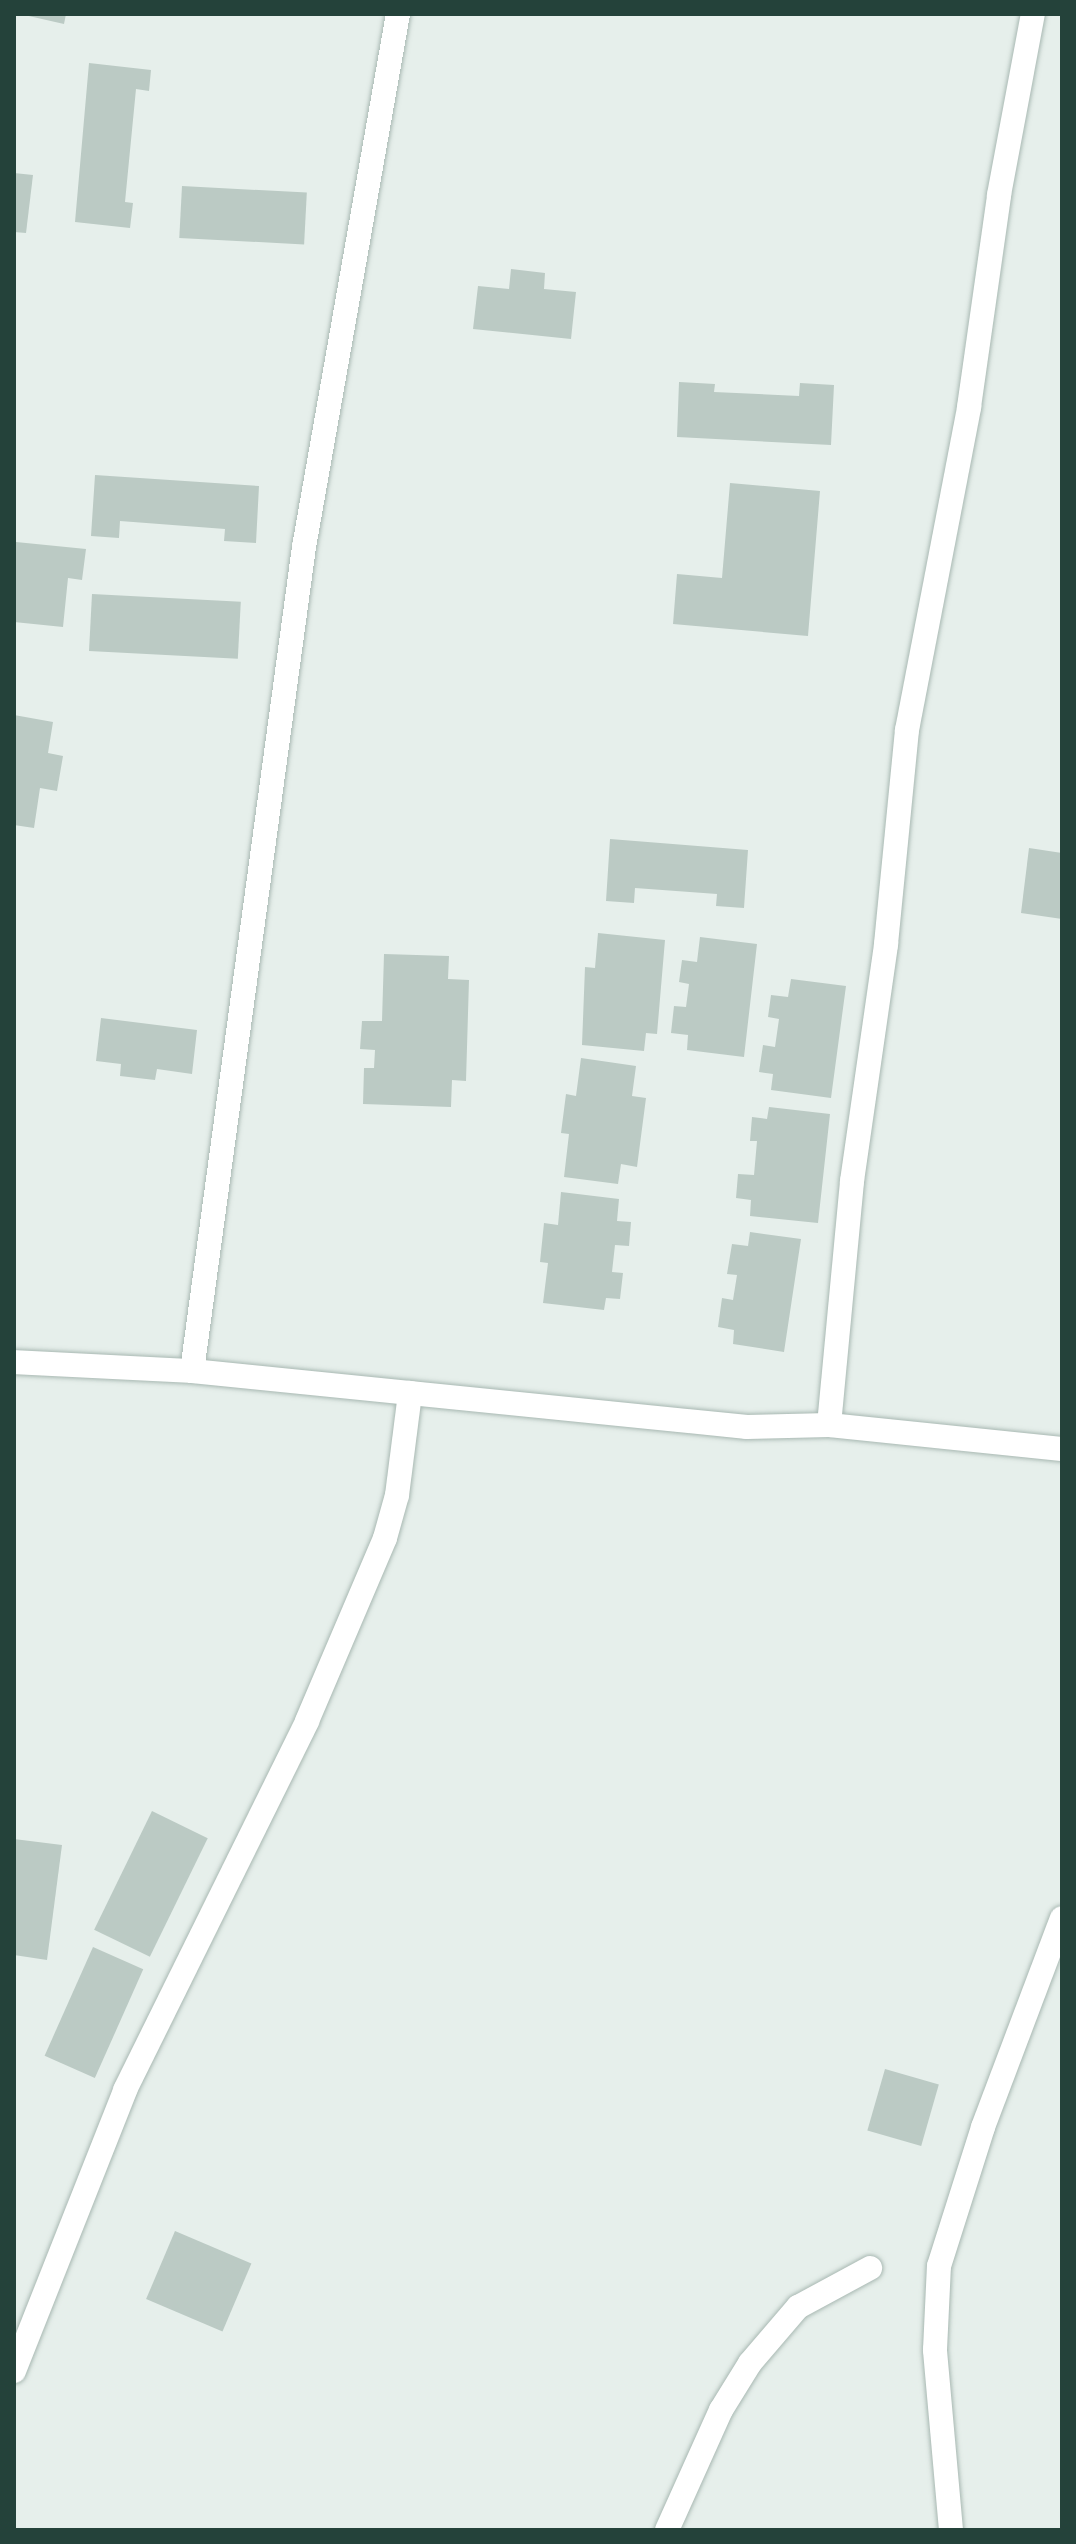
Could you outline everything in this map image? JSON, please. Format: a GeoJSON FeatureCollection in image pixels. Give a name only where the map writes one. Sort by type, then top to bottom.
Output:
{"type":"FeatureCollection","features":[{"type":"Feature","properties":{"kind":"street"},"geometry":{"type":"LineString","coordinates":[[192,1371],[304,547],[398,14]]}},
{"type":"Feature","properties":{"kind":"street"},"geometry":{"type":"LineString","coordinates":[[829,1425],[852,1181],[886,944],[907,730],[930,587],[962,449],[999,195],[1033,14]]}},
{"type":"Feature","properties":{"kind":"street"},"geometry":{"type":"LineString","coordinates":[[14,1362],[192,1371],[747,1427],[829,1425],[1062,1449]]}},
{"type":"Feature","properties":{"kind":"street"},"geometry":{"type":"LineString","coordinates":[[14,2371],[125,2090],[307,1721],[385,1538],[397,1495],[410,1393]]}},
{"type":"Feature","properties":{"kind":"street"},"geometry":{"type":"LineString","coordinates":[[951,2530],[935,2350],[939,2266],[983,2127],[1062,1918]]}},
{"type":"Feature","properties":{"kind":"street"},"geometry":{"type":"LineString","coordinates":[[667,2530],[721,2410],[750,2363],[798,2307],[870,2268]]}},
{"type":"Feature","properties":{"kind":"building"},"geometry":{"type":"Polygon","coordinates":[[[20,14],[66,14],[64,24],[20,14]]]}},
{"type":"Feature","properties":{"kind":"building"},"geometry":{"type":"Polygon","coordinates":[[[89,63],[151,70],[149,91],[136,89],[125,202],[133,203],[130,228],[75,222],[89,63]]]}},
{"type":"Feature","properties":{"kind":"building"},"geometry":{"type":"Polygon","coordinates":[[[14,173],[33,175],[26,233],[14,232],[14,173]]]}},
{"type":"Feature","properties":{"kind":"building"},"geometry":{"type":"Polygon","coordinates":[[[182,186],[307,193],[304,244],[179,238],[182,186]]]}},
{"type":"Feature","properties":{"kind":"building"},"geometry":{"type":"Polygon","coordinates":[[[511,269],[545,273],[544,289],[576,292],[571,339],[473,329],[478,286],[509,289],[511,269]]]}},
{"type":"Feature","properties":{"kind":"building"},"geometry":{"type":"Polygon","coordinates":[[[679,382],[715,384],[714,392],[799,396],[800,383],[834,385],[831,445],[677,437],[679,382]]]}},
{"type":"Feature","properties":{"kind":"building"},"geometry":{"type":"Polygon","coordinates":[[[95,475],[259,486],[256,543],[224,541],[225,529],[120,521],[119,538],[91,536],[95,475]]]}},
{"type":"Feature","properties":{"kind":"building"},"geometry":{"type":"Polygon","coordinates":[[[730,483],[820,491],[808,636],[673,624],[677,574],[722,578],[730,483]]]}},
{"type":"Feature","properties":{"kind":"building"},"geometry":{"type":"Polygon","coordinates":[[[16,542],[86,549],[82,580],[68,578],[63,627],[14,622],[16,542]]]}},
{"type":"Feature","properties":{"kind":"building"},"geometry":{"type":"Polygon","coordinates":[[[92,594],[241,602],[238,659],[89,651],[92,594]]]}},
{"type":"Feature","properties":{"kind":"building"},"geometry":{"type":"Polygon","coordinates":[[[14,715],[53,722],[48,753],[63,756],[57,791],[40,788],[34,828],[14,825],[14,715]]]}},
{"type":"Feature","properties":{"kind":"building"},"geometry":{"type":"Polygon","coordinates":[[[610,839],[748,850],[744,908],[716,906],[717,894],[635,888],[634,903],[606,901],[610,839]]]}},
{"type":"Feature","properties":{"kind":"building"},"geometry":{"type":"Polygon","coordinates":[[[1029,848],[1062,853],[1062,919],[1021,913],[1029,848]]]}},
{"type":"Feature","properties":{"kind":"building"},"geometry":{"type":"Polygon","coordinates":[[[598,933],[665,940],[657,1034],[646,1033],[644,1051],[582,1045],[585,967],[595,968],[598,933]]]}},
{"type":"Feature","properties":{"kind":"building"},"geometry":{"type":"Polygon","coordinates":[[[700,937],[757,944],[744,1057],[687,1050],[688,1035],[671,1033],[674,1006],[686,1007],[689,984],[679,982],[682,960],[697,962],[700,937]]]}},
{"type":"Feature","properties":{"kind":"building"},"geometry":{"type":"Polygon","coordinates":[[[384,954],[449,956],[448,979],[469,980],[466,1081],[452,1080],[451,1107],[363,1104],[364,1068],[374,1068],[375,1050],[360,1049],[362,1021],[382,1021],[384,954]]]}},
{"type":"Feature","properties":{"kind":"building"},"geometry":{"type":"Polygon","coordinates":[[[791,979],[846,986],[831,1098],[771,1090],[773,1074],[759,1072],[763,1045],[775,1047],[779,1019],[768,1017],[771,995],[788,997],[791,979]]]}},
{"type":"Feature","properties":{"kind":"building"},"geometry":{"type":"Polygon","coordinates":[[[101,1018],[197,1030],[192,1074],[157,1069],[155,1080],[120,1076],[121,1064],[96,1061],[101,1018]]]}},
{"type":"Feature","properties":{"kind":"building"},"geometry":{"type":"Polygon","coordinates":[[[581,1058],[636,1066],[632,1096],[646,1098],[637,1167],[621,1164],[618,1184],[564,1177],[569,1134],[561,1133],[566,1094],[576,1096],[581,1058]]]}},
{"type":"Feature","properties":{"kind":"building"},"geometry":{"type":"Polygon","coordinates":[[[769,1107],[830,1114],[818,1223],[750,1216],[751,1200],[736,1198],[738,1174],[754,1175],[757,1141],[750,1141],[752,1117],[767,1119],[769,1107]]]}},
{"type":"Feature","properties":{"kind":"building"},"geometry":{"type":"Polygon","coordinates":[[[561,1192],[619,1199],[617,1221],[631,1222],[629,1246],[615,1245],[612,1272],[623,1273],[620,1299],[606,1298],[604,1310],[543,1303],[548,1263],[540,1262],[544,1223],[558,1225],[561,1192]]]}},
{"type":"Feature","properties":{"kind":"building"},"geometry":{"type":"Polygon","coordinates":[[[750,1232],[801,1239],[784,1352],[733,1344],[734,1330],[718,1327],[722,1298],[733,1300],[737,1275],[727,1274],[732,1244],[748,1246],[750,1232]]]}},
{"type":"Feature","properties":{"kind":"building"},"geometry":{"type":"Polygon","coordinates":[[[152,1811],[208,1838],[150,1957],[94,1930],[152,1811]]]}},
{"type":"Feature","properties":{"kind":"building"},"geometry":{"type":"Polygon","coordinates":[[[14,1839],[62,1845],[47,1960],[14,1955],[14,1839]]]}},
{"type":"Feature","properties":{"kind":"building"},"geometry":{"type":"Polygon","coordinates":[[[93,1947],[143,1969],[95,2078],[45,2056],[93,1947]]]}},
{"type":"Feature","properties":{"kind":"building"},"geometry":{"type":"Polygon","coordinates":[[[885,2069],[939,2084],[921,2146],[867,2131],[885,2069]]]}},
{"type":"Feature","properties":{"kind":"building"},"geometry":{"type":"Polygon","coordinates":[[[175,2231],[251,2263],[222,2332],[146,2299],[175,2231]]]}}]}
